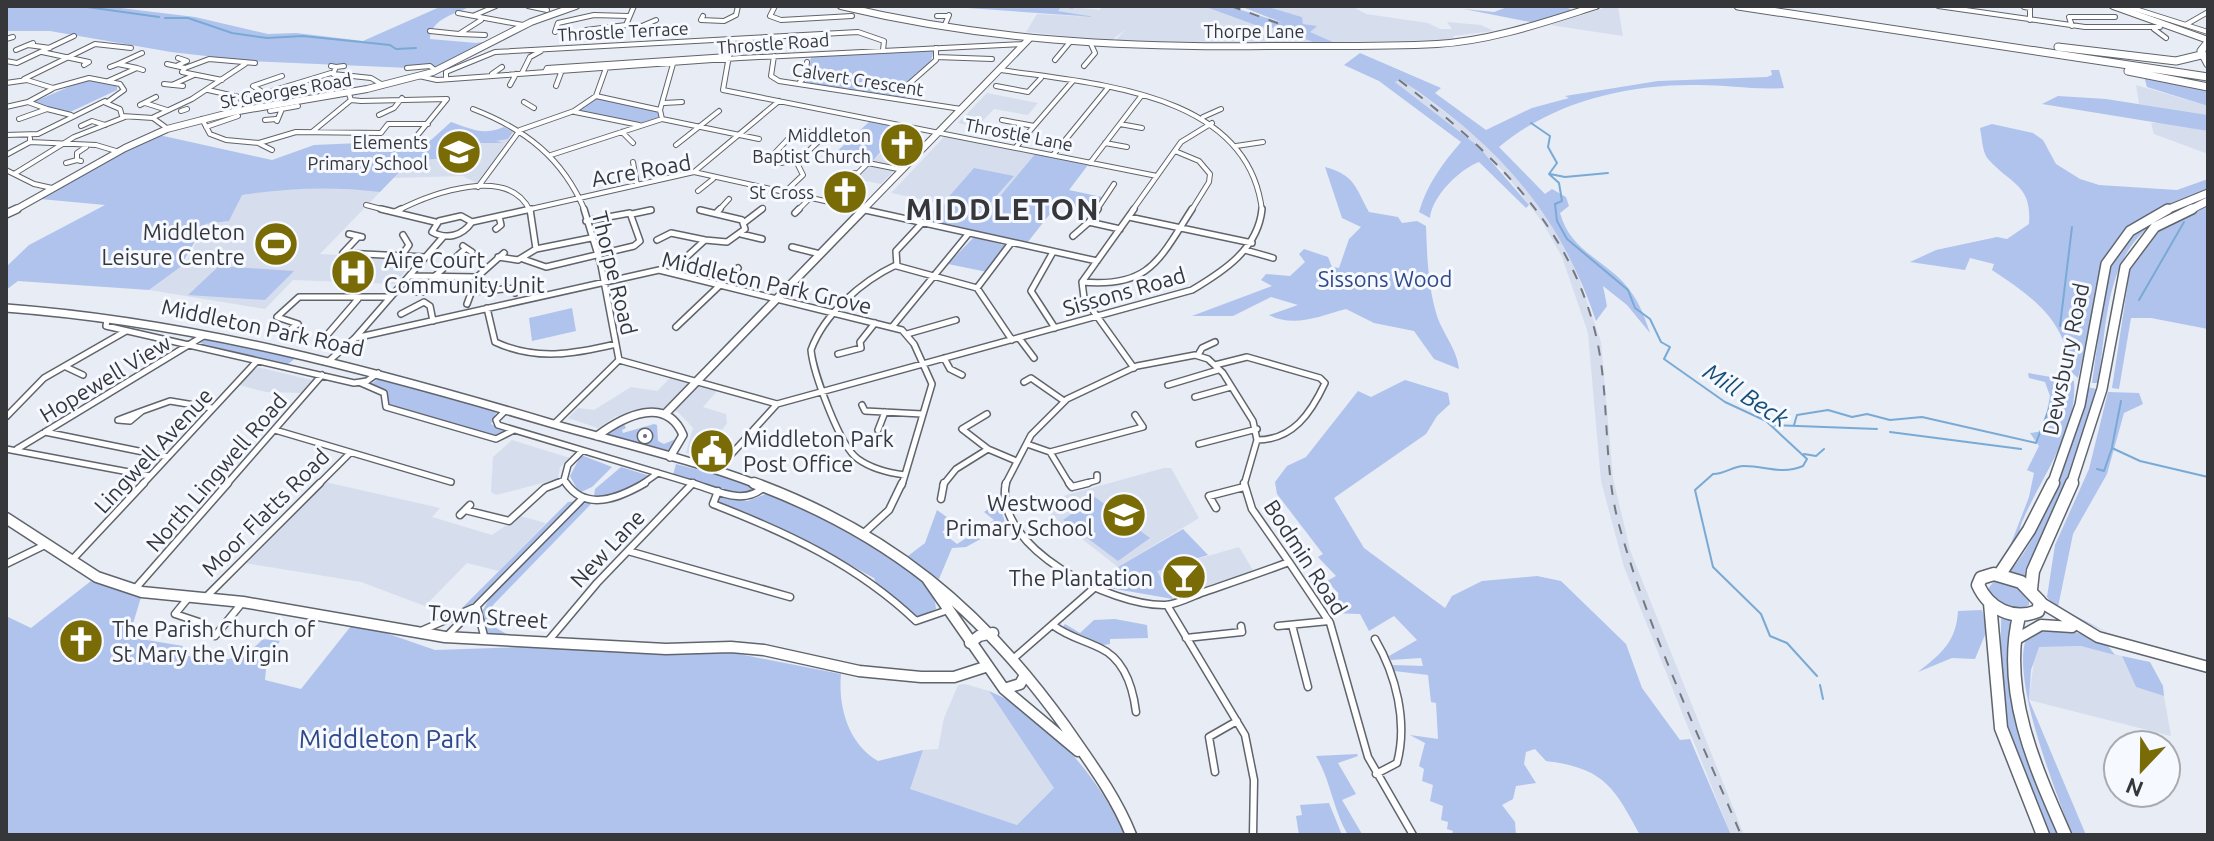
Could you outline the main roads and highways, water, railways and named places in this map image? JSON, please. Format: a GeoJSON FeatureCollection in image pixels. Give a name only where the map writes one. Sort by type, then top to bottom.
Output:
{"type":"FeatureCollection","features":[{"type":"Feature","properties":{"kind":"highway"},"geometry":{"type":"LineString","coordinates":[[1738,6],[1944,35],[2176,61],[2196,59],[2206,42]]}},
{"type":"Feature","properties":{"kind":"highway"},"geometry":{"type":"LineString","coordinates":[[1763,6],[2208,75]]}},
{"type":"Feature","properties":{"kind":"highway"},"geometry":{"type":"LineString","coordinates":[[1944,35],[2208,87]]}},
{"type":"Feature","properties":{"kind":"highway"},"geometry":{"type":"LineString","coordinates":[[2206,42],[2208,64]]}},
{"type":"Feature","properties":{"kind":"highway","name":"Dewsbury Road"},"geometry":{"type":"LineString","coordinates":[[2043,835],[1998,717],[1993,668],[1996,628],[1990,603],[1979,590],[1979,582],[1988,575],[2000,574],[2028,531],[2054,478],[2077,417],[2110,255],[2142,222],[2208,193]]}},
{"type":"Feature","properties":{"kind":"highway","name":"Dewsbury Road"},"geometry":{"type":"LineString","coordinates":[[2031,589],[2033,571],[2081,461],[2102,389],[2125,267],[2155,227],[2208,201]]}},
{"type":"Feature","properties":{"kind":"highway"},"geometry":{"type":"LineString","coordinates":[[1990,603],[2023,616],[2038,611],[2040,602],[2031,589],[2000,574]]}},
{"type":"Feature","properties":{"kind":"highway"},"geometry":{"type":"LineString","coordinates":[[2023,616],[2015,640],[2017,696],[2025,732],[2065,835]]}},
{"type":"Feature","properties":{"kind":"main road","name":"Thorpe Lane"},"geometry":{"type":"LineString","coordinates":[[851,7],[908,22],[1027,42],[1090,42],[1153,48],[1440,44],[1526,28],[1596,6]]}},
{"type":"Feature","properties":{"kind":"main road"},"geometry":{"type":"LineString","coordinates":[[2113,6],[2192,34],[2206,42]]}},
{"type":"Feature","properties":{"kind":"main road"},"geometry":{"type":"LineString","coordinates":[[2120,6],[2206,42]]}},
{"type":"Feature","properties":{"kind":"waterway"},"geometry":{"type":"LineString","coordinates":[[70,6],[77,6]]}},
{"type":"Feature","properties":{"kind":"waterway"},"geometry":{"type":"LineString","coordinates":[[80,6],[159,17]]}},
{"type":"Feature","properties":{"kind":"waterway"},"geometry":{"type":"LineString","coordinates":[[165,18],[188,18],[232,33],[267,38],[303,36],[390,45],[396,49],[416,48]]}},
{"type":"Feature","properties":{"kind":"waterway","name":"Mill Beck"},"geometry":{"type":"LineString","coordinates":[[1531,123],[1550,136],[1548,147],[1557,163],[1549,174],[1559,183],[1562,201],[1555,204],[1557,221],[1567,239],[1628,290],[1635,308],[1650,319],[1661,342],[1670,347],[1664,359],[1725,402],[1766,421],[1807,459],[1803,466],[1788,470],[1736,467],[1713,474],[1695,490],[1713,567],[1761,614],[1770,636],[1787,643],[1817,676]]}},
{"type":"Feature","properties":{"kind":"waterway"},"geometry":{"type":"LineString","coordinates":[[1550,174],[1565,177],[1608,173]]}},
{"type":"Feature","properties":{"kind":"waterway"},"geometry":{"type":"LineString","coordinates":[[2139,300],[2184,222]]}},
{"type":"Feature","properties":{"kind":"waterway"},"geometry":{"type":"LineString","coordinates":[[2060,326],[2072,227]]}},
{"type":"Feature","properties":{"kind":"waterway"},"geometry":{"type":"LineString","coordinates":[[1794,425],[1797,415],[1828,410],[1852,417],[1867,414],[1890,420],[1922,417],[2036,443],[2058,385]]}},
{"type":"Feature","properties":{"kind":"waterway"},"geometry":{"type":"LineString","coordinates":[[2112,447],[2121,401]]}},
{"type":"Feature","properties":{"kind":"waterway"},"geometry":{"type":"LineString","coordinates":[[1771,425],[1877,429]]}},
{"type":"Feature","properties":{"kind":"waterway"},"geometry":{"type":"LineString","coordinates":[[1890,432],[2021,449]]}},
{"type":"Feature","properties":{"kind":"waterway"},"geometry":{"type":"LineString","coordinates":[[2097,469],[2104,471],[2112,448],[2140,461],[2208,477]]}},
{"type":"Feature","properties":{"kind":"waterway"},"geometry":{"type":"LineString","coordinates":[[1804,454],[1816,456],[1824,449]]}},
{"type":"Feature","properties":{"kind":"waterway","name":"Mill Beck"},"geometry":{"type":"LineString","coordinates":[[1820,685],[1823,699]]}},
{"type":"Feature","properties":{"kind":"railway"},"geometry":{"type":"LineString","coordinates":[[1231,6],[1280,24]]}},
{"type":"Feature","properties":{"kind":"railway"},"geometry":{"type":"LineString","coordinates":[[1399,80],[1499,167],[1528,199],[1574,271],[1590,312],[1600,356],[1611,483],[1619,525],[1659,643],[1741,835]]}},
{"type":"Feature","properties":{"kind":"place","name":"Middleton Baptist Church"},"geometry":{"type":"Point","coordinates":[902,145]}},
{"type":"Feature","properties":{"kind":"place","name":"Elements Primary School"},"geometry":{"type":"Point","coordinates":[459,152]}},
{"type":"Feature","properties":{"kind":"place","name":"St Cross"},"geometry":{"type":"Point","coordinates":[845,192]}},
{"type":"Feature","properties":{"kind":"place","name":"Middleton Leisure Centre"},"geometry":{"type":"Point","coordinates":[276,244]}},
{"type":"Feature","properties":{"kind":"place","name":"Aire Court Community Unit"},"geometry":{"type":"Point","coordinates":[353,272]}},
{"type":"Feature","properties":{"kind":"place","name":"Middleton Park Post Office"},"geometry":{"type":"Point","coordinates":[712,451]}},
{"type":"Feature","properties":{"kind":"place","name":"Westwood Primary School"},"geometry":{"type":"Point","coordinates":[1124,515]}},
{"type":"Feature","properties":{"kind":"place","name":"The Plantation"},"geometry":{"type":"Point","coordinates":[1184,577]}},
{"type":"Feature","properties":{"kind":"place","name":"The Parish Church of St Mary the Virgin"},"geometry":{"type":"Point","coordinates":[81,641]}},
{"type":"Feature","properties":{"kind":"district","name":"MIDDLETON"},"geometry":{"type":"Point","coordinates":[1003,209]}},
{"type":"Feature","properties":{"kind":"park label","name":"Sissons Wood"},"geometry":{"type":"Point","coordinates":[1385,278]}},
{"type":"Feature","properties":{"kind":"park label","name":"Middleton Park"},"geometry":{"type":"Point","coordinates":[388,738]}}]}
